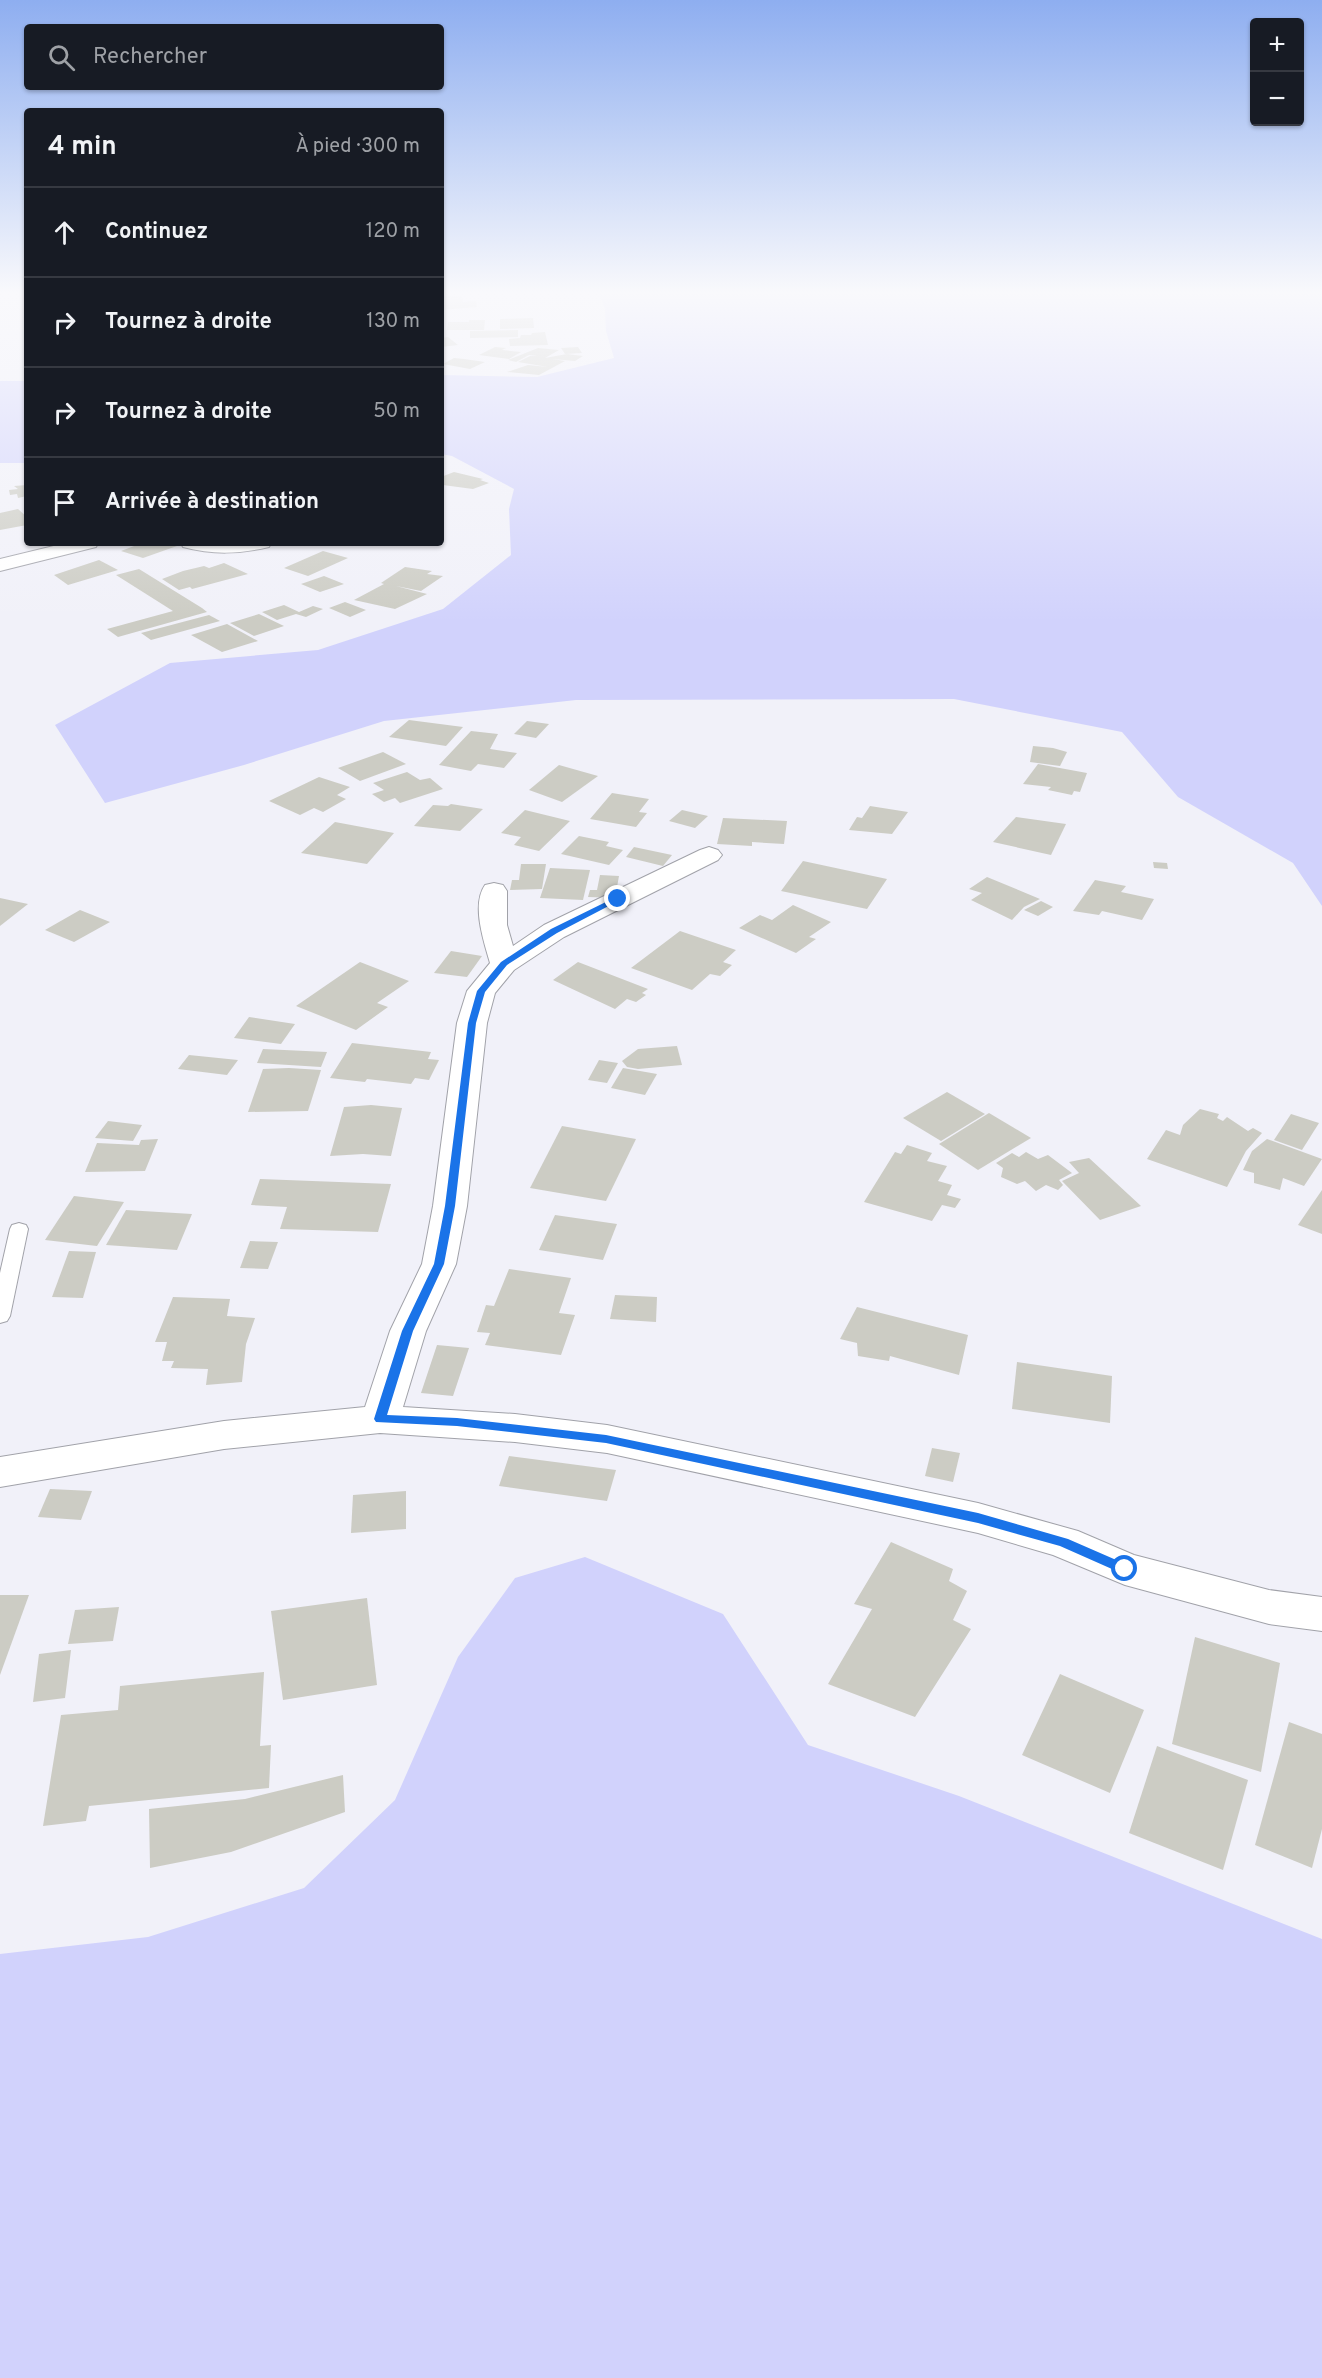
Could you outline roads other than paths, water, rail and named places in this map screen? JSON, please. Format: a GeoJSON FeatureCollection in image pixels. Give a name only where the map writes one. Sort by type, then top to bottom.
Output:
{"type":"FeatureCollection","features":[{"type":"Feature","properties":{"kind":"street"},"geometry":{"type":"LineString","coordinates":[[0,565],[77,546]]}},
{"type":"Feature","properties":{"kind":"street"},"geometry":{"type":"LineString","coordinates":[[200,546],[244,548],[251,546]]}},
{"type":"Feature","properties":{"kind":"street"},"geometry":{"type":"LineString","coordinates":[[380,1419],[408,1331],[439,1264],[450,1206],[472,1023],[481,991],[504,964],[554,931],[709,855]]}},
{"type":"Feature","properties":{"kind":"street"},"geometry":{"type":"LineString","coordinates":[[494,891],[493,925],[504,964]]}},
{"type":"Feature","properties":{"kind":"street"},"geometry":{"type":"LineString","coordinates":[[0,1472],[224,1435],[380,1419],[515,1428],[618,1442],[978,1518],[1064,1542],[1125,1569],[1269,1607],[1322,1614]]}},
{"type":"Feature","properties":{"kind":"lane"},"geometry":{"type":"LineString","coordinates":[[0,1316],[18,1229]]}}]}
